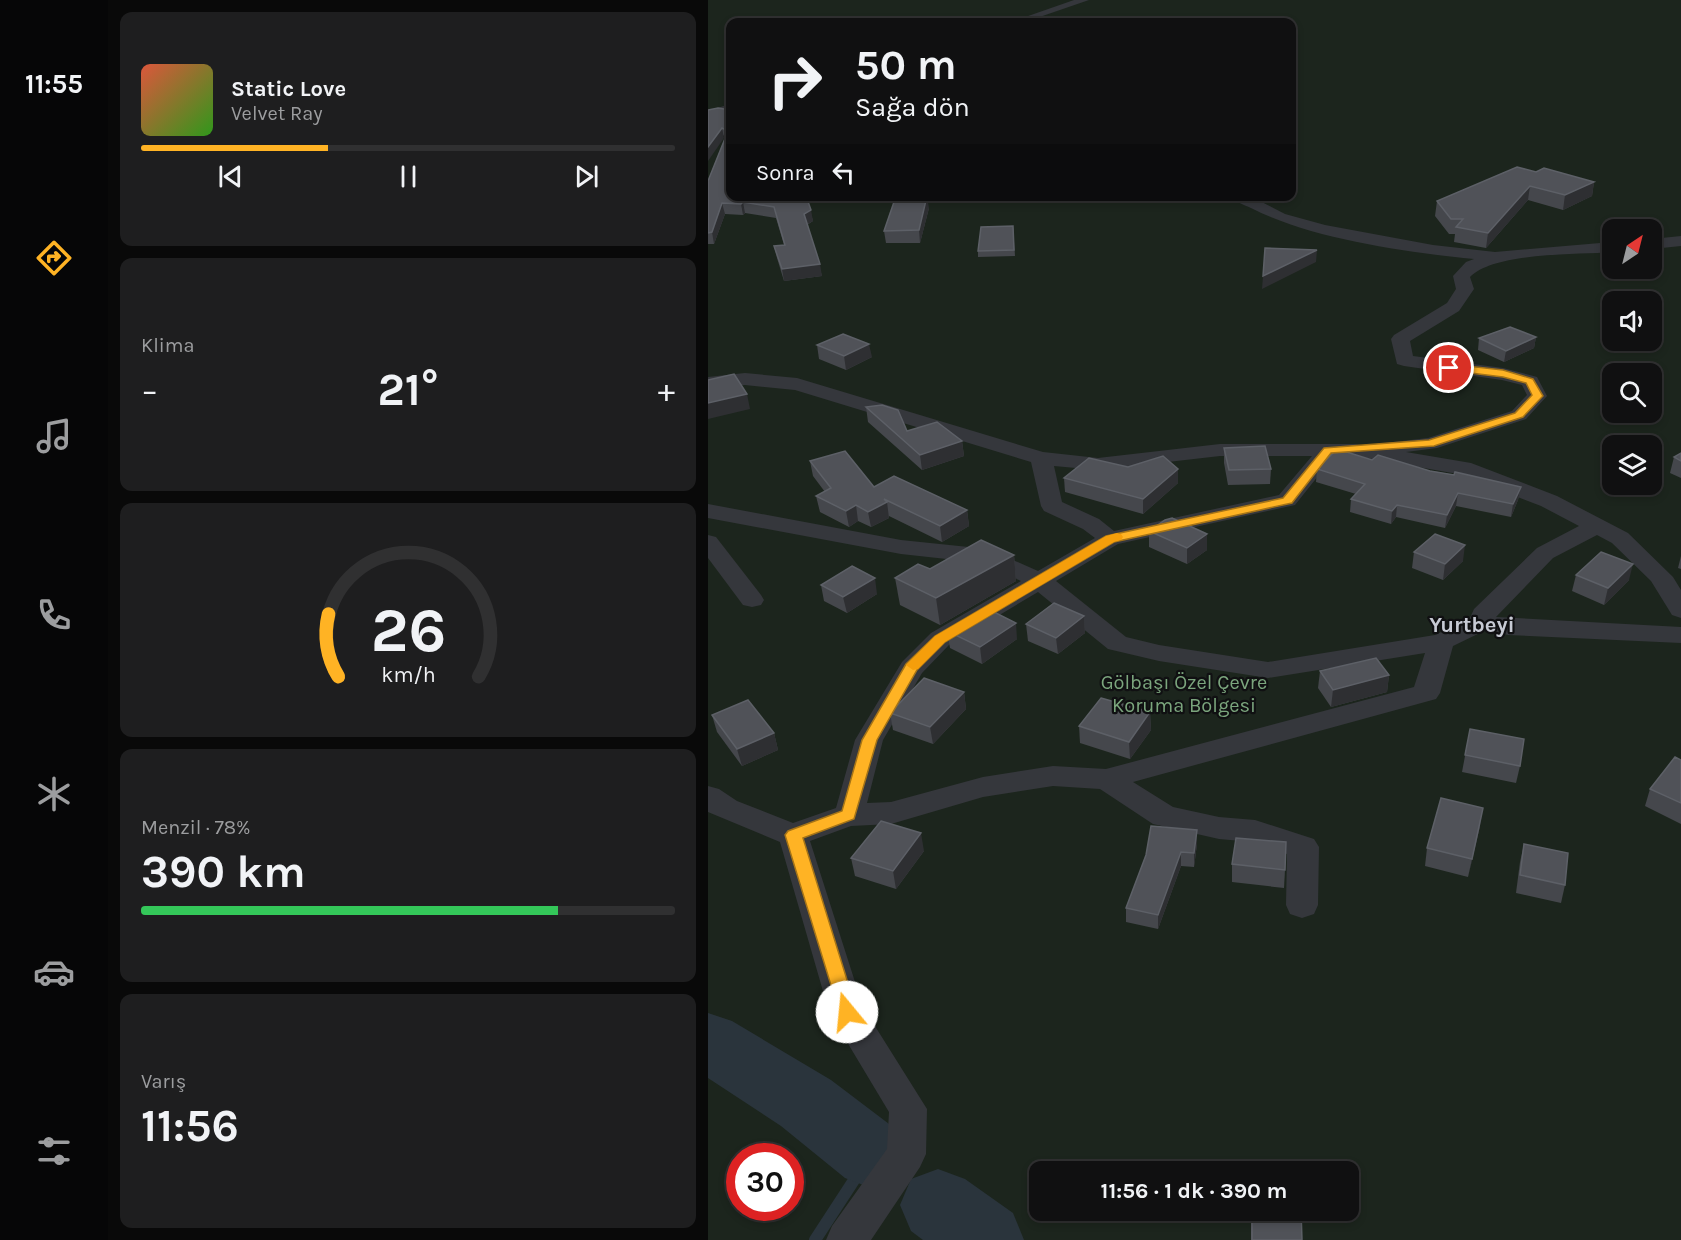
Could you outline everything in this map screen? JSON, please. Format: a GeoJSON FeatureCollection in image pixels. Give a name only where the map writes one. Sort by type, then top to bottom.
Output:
{"type":"FeatureCollection","features":[{"type":"Feature","properties":{"kind":"street"},"geometry":{"type":"LineString","coordinates":[[1028,18],[1084,0]]}},
{"type":"Feature","properties":{"kind":"street"},"geometry":{"type":"LineString","coordinates":[[708,115],[726,109]]}},
{"type":"Feature","properties":{"kind":"street"},"geometry":{"type":"LineString","coordinates":[[1248,201],[1280,217],[1323,229],[1432,250],[1497,256],[1602,248]]}},
{"type":"Feature","properties":{"kind":"street"},"geometry":{"type":"LineString","coordinates":[[1662,243],[1681,241]]}},
{"type":"Feature","properties":{"kind":"street"},"geometry":{"type":"LineString","coordinates":[[708,383],[745,380],[797,384],[1041,459],[1098,464],[1220,450],[1355,450],[1430,444],[1519,415],[1537,396],[1530,381],[1503,374],[1404,360],[1400,339],[1453,307],[1465,289],[1461,276],[1472,265],[1497,256]]}},
{"type":"Feature","properties":{"kind":"street"},"geometry":{"type":"LineString","coordinates":[[849,815],[869,740],[911,668],[940,639],[1110,539],[1287,500],[1328,450]]}},
{"type":"Feature","properties":{"kind":"street"},"geometry":{"type":"LineString","coordinates":[[1355,450],[1463,468],[1549,501],[1620,538],[1661,577],[1681,610]]}},
{"type":"Feature","properties":{"kind":"street"},"geometry":{"type":"LineString","coordinates":[[1041,459],[1052,506],[1091,524],[1110,539]]}},
{"type":"Feature","properties":{"kind":"street"},"geometry":{"type":"LineString","coordinates":[[708,511],[901,547],[988,556],[1040,581],[1117,643],[1159,653],[1268,670],[1441,642],[1483,622],[1508,627],[1681,635]]}},
{"type":"Feature","properties":{"kind":"street"},"geometry":{"type":"LineString","coordinates":[[1483,622],[1483,614],[1545,553],[1597,526]]}},
{"type":"Feature","properties":{"kind":"street"},"geometry":{"type":"LineString","coordinates":[[708,542],[752,600]]}},
{"type":"Feature","properties":{"kind":"street"},"geometry":{"type":"LineString","coordinates":[[708,797],[726,809],[794,835],[849,815],[891,813],[983,787],[1053,776],[1107,779],[1426,693],[1441,642]]}},
{"type":"Feature","properties":{"kind":"street"},"geometry":{"type":"LineString","coordinates":[[1107,779],[1164,816],[1219,828],[1255,831],[1303,847],[1302,905]]}},
{"type":"Feature","properties":{"kind":"street"},"geometry":{"type":"LineString","coordinates":[[794,835],[847,1012],[908,1109],[906,1154],[848,1240]]}},
{"type":"Feature","properties":{"kind":"green space","name":"Gölbaşı Özel Çevre Koruma Bölgesi"},"geometry":{"type":"Polygon","coordinates":[[[708,0],[1681,0],[1681,1240],[708,1240],[708,0]]]}},
{"type":"Feature","properties":{"kind":"building"},"geometry":{"type":"Polygon","coordinates":[[[726,109],[726,130],[722,128],[708,147],[708,110],[726,109]]]}},
{"type":"Feature","properties":{"kind":"building"},"geometry":{"type":"Polygon","coordinates":[[[726,136],[726,201],[808,201],[811,210],[804,214],[820,264],[782,269],[774,246],[785,245],[774,207],[743,202],[741,204],[722,203],[712,232],[708,233],[708,181],[726,136]]]}},
{"type":"Feature","properties":{"kind":"building"},"geometry":{"type":"Polygon","coordinates":[[[1517,167],[1536,172],[1544,168],[1594,182],[1565,195],[1530,186],[1488,233],[1456,227],[1463,219],[1451,219],[1437,201],[1517,167]]]}},
{"type":"Feature","properties":{"kind":"building"},"geometry":{"type":"Polygon","coordinates":[[[894,201],[926,201],[919,230],[884,231],[894,201]]]}},
{"type":"Feature","properties":{"kind":"building"},"geometry":{"type":"Polygon","coordinates":[[[1013,226],[1014,250],[978,251],[981,227],[1013,226]]]}},
{"type":"Feature","properties":{"kind":"building"},"geometry":{"type":"Polygon","coordinates":[[[1265,248],[1317,250],[1263,276],[1265,248]]]}},
{"type":"Feature","properties":{"kind":"building"},"geometry":{"type":"Polygon","coordinates":[[[1510,327],[1536,337],[1506,351],[1479,338],[1510,327]]]}},
{"type":"Feature","properties":{"kind":"building"},"geometry":{"type":"Polygon","coordinates":[[[843,334],[869,344],[844,356],[817,345],[843,334]]]}},
{"type":"Feature","properties":{"kind":"building"},"geometry":{"type":"Polygon","coordinates":[[[734,374],[747,394],[708,403],[708,380],[734,374]]]}},
{"type":"Feature","properties":{"kind":"building"},"geometry":{"type":"Polygon","coordinates":[[[882,405],[898,410],[907,431],[937,422],[962,441],[920,455],[866,407],[882,405]]]}},
{"type":"Feature","properties":{"kind":"building"},"geometry":{"type":"Polygon","coordinates":[[[1265,446],[1271,469],[1229,470],[1224,448],[1265,446]]]}},
{"type":"Feature","properties":{"kind":"building"},"geometry":{"type":"Polygon","coordinates":[[[1337,449],[1372,460],[1378,455],[1430,471],[1454,475],[1455,472],[1521,487],[1513,504],[1458,493],[1447,515],[1397,505],[1392,511],[1351,499],[1365,484],[1317,469],[1337,449]]]}},
{"type":"Feature","properties":{"kind":"building"},"geometry":{"type":"Polygon","coordinates":[[[845,451],[874,487],[894,476],[967,510],[940,526],[884,499],[887,502],[868,512],[856,505],[846,511],[816,496],[831,488],[810,461],[845,451]]]}},
{"type":"Feature","properties":{"kind":"building"},"geometry":{"type":"Polygon","coordinates":[[[1681,453],[1681,461],[1674,457],[1681,453]]]}},
{"type":"Feature","properties":{"kind":"building"},"geometry":{"type":"Polygon","coordinates":[[[1163,456],[1178,469],[1143,499],[1064,478],[1089,458],[1128,467],[1163,456]]]}},
{"type":"Feature","properties":{"kind":"building"},"geometry":{"type":"Polygon","coordinates":[[[1172,518],[1207,534],[1187,548],[1149,531],[1172,518]]]}},
{"type":"Feature","properties":{"kind":"building"},"geometry":{"type":"Polygon","coordinates":[[[1435,534],[1465,545],[1445,564],[1414,552],[1435,534]]]}},
{"type":"Feature","properties":{"kind":"building"},"geometry":{"type":"Polygon","coordinates":[[[981,540],[1014,555],[936,598],[895,578],[918,564],[930,569],[981,540]]]}},
{"type":"Feature","properties":{"kind":"building"},"geometry":{"type":"Polygon","coordinates":[[[1601,552],[1633,564],[1608,588],[1576,575],[1601,552]]]}},
{"type":"Feature","properties":{"kind":"building"},"geometry":{"type":"Polygon","coordinates":[[[852,566],[875,578],[843,597],[821,585],[852,566]]]}},
{"type":"Feature","properties":{"kind":"building"},"geometry":{"type":"Polygon","coordinates":[[[1054,603],[1084,616],[1056,638],[1026,624],[1054,603]]]}},
{"type":"Feature","properties":{"kind":"building"},"geometry":{"type":"Polygon","coordinates":[[[986,608],[1016,623],[980,647],[947,631],[986,608]]]}},
{"type":"Feature","properties":{"kind":"building"},"geometry":{"type":"Polygon","coordinates":[[[1376,658],[1389,675],[1333,690],[1320,671],[1376,658]]]}},
{"type":"Feature","properties":{"kind":"building"},"geometry":{"type":"Polygon","coordinates":[[[924,678],[964,692],[930,727],[890,713],[924,678]]]}},
{"type":"Feature","properties":{"kind":"building"},"geometry":{"type":"Polygon","coordinates":[[[1101,698],[1150,712],[1129,742],[1079,726],[1101,698]]]}},
{"type":"Feature","properties":{"kind":"building"},"geometry":{"type":"Polygon","coordinates":[[[748,700],[774,733],[737,749],[712,715],[748,700]]]}},
{"type":"Feature","properties":{"kind":"building"},"geometry":{"type":"Polygon","coordinates":[[[1470,729],[1524,739],[1520,766],[1465,755],[1470,729]]]}},
{"type":"Feature","properties":{"kind":"building"},"geometry":{"type":"Polygon","coordinates":[[[1675,757],[1681,760],[1681,803],[1650,789],[1675,757]]]}},
{"type":"Feature","properties":{"kind":"building"},"geometry":{"type":"Polygon","coordinates":[[[1441,798],[1483,808],[1472,859],[1427,848],[1441,798]]]}},
{"type":"Feature","properties":{"kind":"building"},"geometry":{"type":"Polygon","coordinates":[[[881,821],[921,833],[893,871],[851,858],[881,821]]]}},
{"type":"Feature","properties":{"kind":"building"},"geometry":{"type":"Polygon","coordinates":[[[1151,826],[1197,830],[1194,853],[1181,852],[1158,915],[1126,908],[1146,855],[1151,826]]]}},
{"type":"Feature","properties":{"kind":"building"},"geometry":{"type":"Polygon","coordinates":[[[1236,838],[1286,842],[1285,870],[1232,864],[1236,838]]]}},
{"type":"Feature","properties":{"kind":"building"},"geometry":{"type":"Polygon","coordinates":[[[1524,844],[1568,853],[1565,885],[1520,875],[1524,844]]]}},
{"type":"Feature","properties":{"kind":"building"},"geometry":{"type":"Polygon","coordinates":[[[1252,1221],[1301,1221],[1302,1240],[1252,1240],[1252,1221]]]}},
{"type":"Feature","properties":{"kind":"waterway"},"geometry":{"type":"LineString","coordinates":[[708,1042],[806,1103],[871,1154]]}},
{"type":"Feature","properties":{"kind":"waterway"},"geometry":{"type":"LineString","coordinates":[[815,1240],[871,1154]]}},
{"type":"Feature","properties":{"kind":"waterway"},"geometry":{"type":"LineString","coordinates":[[938,1205],[985,1240]]}},
{"type":"Feature","properties":{"kind":"slow traffic"},"geometry":{"type":"LineString","coordinates":[[913,665],[940,639],[1117,537]]}},
{"type":"Feature","properties":{"kind":"district","name":"Yurtbeyi"},"geometry":{"type":"Point","coordinates":[1472,625]}},
{"type":"Feature","properties":{"kind":"route"},"geometry":{"type":"LineString","coordinates":[[847,1012],[794,835],[849,815],[869,740],[911,668],[940,639],[1110,539],[1287,500],[1328,450],[1430,444],[1519,415],[1537,396],[1530,381],[1503,374],[1449,368]]}}]}
